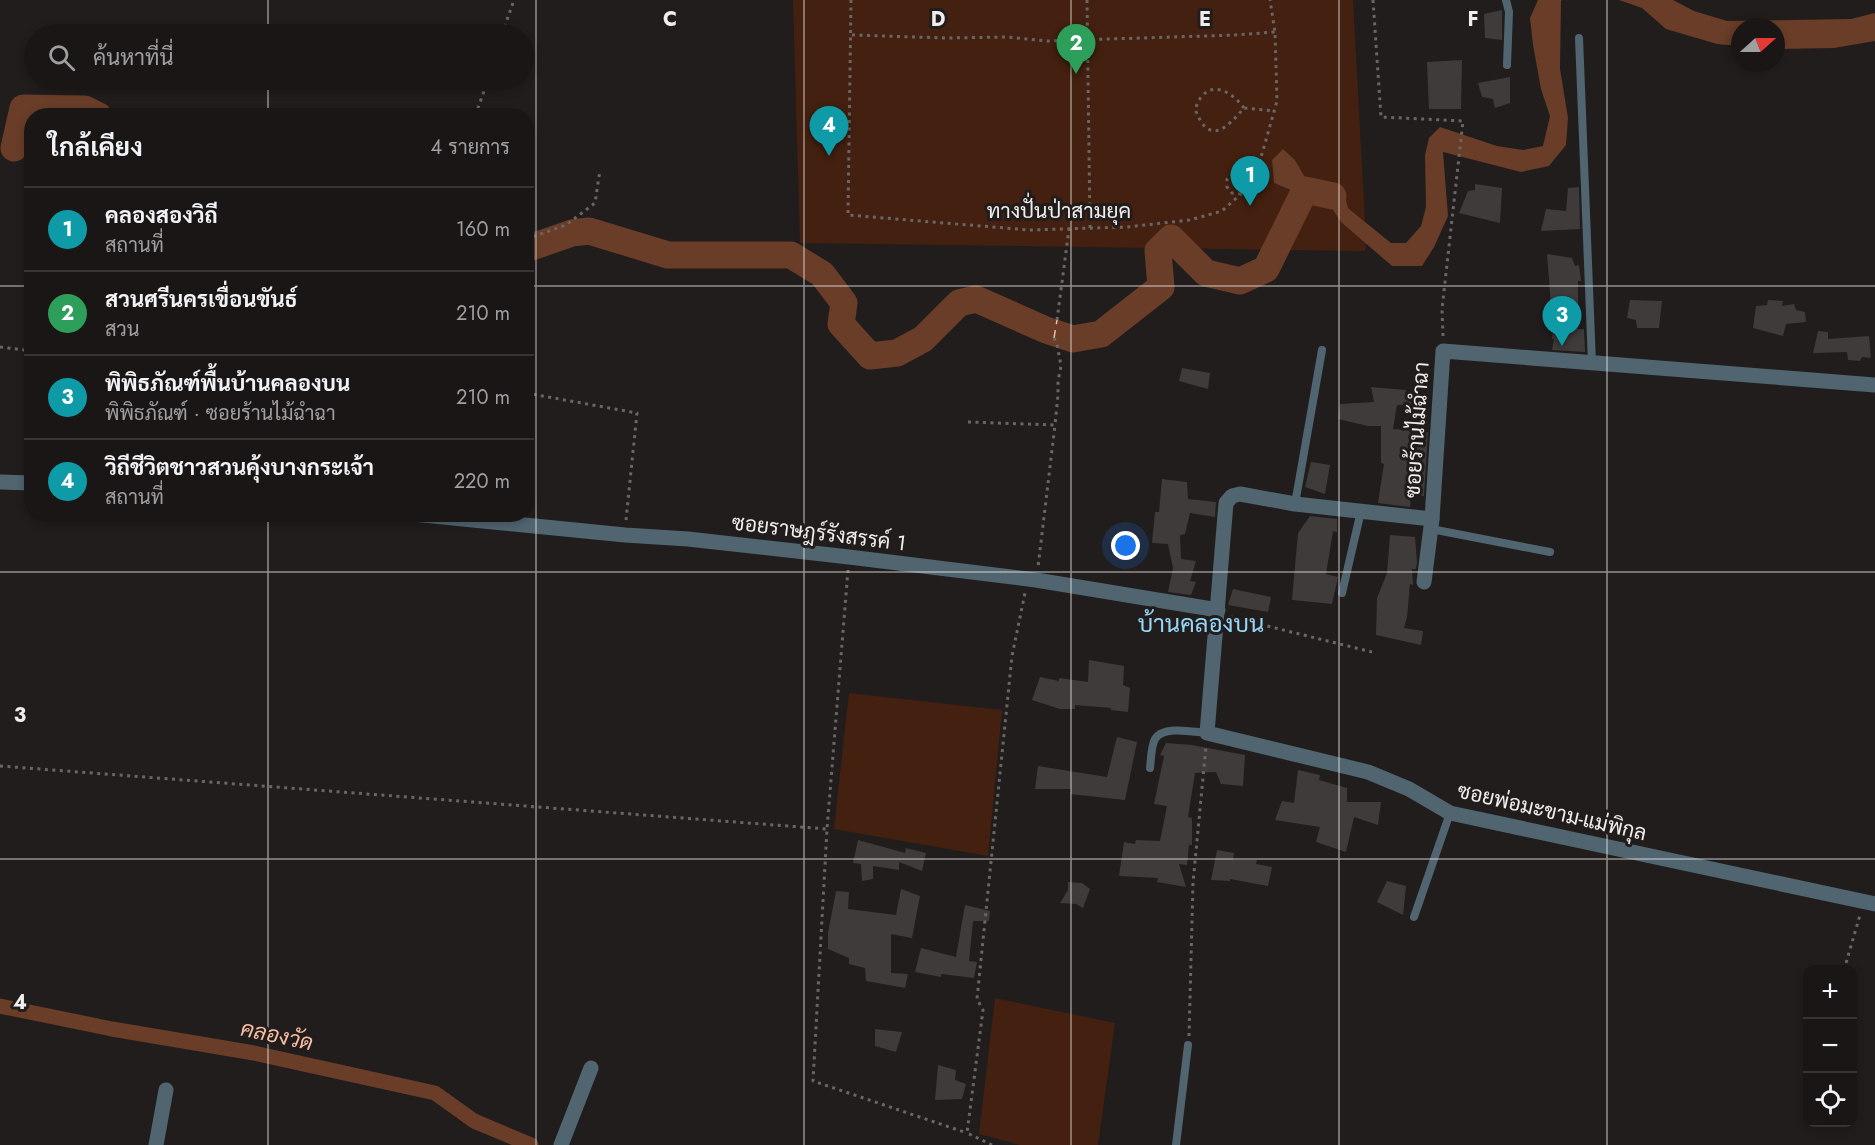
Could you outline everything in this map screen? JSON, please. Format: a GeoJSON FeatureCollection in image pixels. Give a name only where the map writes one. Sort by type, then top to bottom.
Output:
{"type":"FeatureCollection","features":[{"type":"Feature","properties":{"kind":"street","name":"ซอยร้านไม้ฉำฉา"},"geometry":{"type":"LineString","coordinates":[[1218,612],[1226,503],[1232,496],[1240,494],[1295,504],[1361,511],[1431,524],[1443,351],[1875,385]]}},
{"type":"Feature","properties":{"kind":"street"},"geometry":{"type":"LineString","coordinates":[[0,482],[24,483]]}},
{"type":"Feature","properties":{"kind":"street","name":"ซอยราษฎร์รังสรรค์ 1"},"geometry":{"type":"LineString","coordinates":[[494,522],[688,539],[849,557],[1032,580],[1218,612]]}},
{"type":"Feature","properties":{"kind":"street"},"geometry":{"type":"LineString","coordinates":[[1424,582],[1431,524]]}},
{"type":"Feature","properties":{"kind":"street"},"geometry":{"type":"LineString","coordinates":[[1207,733],[1218,612]]}},
{"type":"Feature","properties":{"kind":"street","name":"ซอยพ่อมะขาม-แม่พิกุล"},"geometry":{"type":"LineString","coordinates":[[1207,733],[1368,772],[1409,789],[1450,813],[1869,903]]}},
{"type":"Feature","properties":{"kind":"street"},"geometry":{"type":"LineString","coordinates":[[563,1141],[591,1068]]}},
{"type":"Feature","properties":{"kind":"street"},"geometry":{"type":"LineString","coordinates":[[156,1145],[166,1090]]}},
{"type":"Feature","properties":{"kind":"lane"},"geometry":{"type":"LineString","coordinates":[[1506,0],[1509,12],[1507,65]]}},
{"type":"Feature","properties":{"kind":"lane"},"geometry":{"type":"LineString","coordinates":[[1579,38],[1592,363]]}},
{"type":"Feature","properties":{"kind":"lane"},"geometry":{"type":"LineString","coordinates":[[1295,504],[1322,350]]}},
{"type":"Feature","properties":{"kind":"lane"},"geometry":{"type":"LineString","coordinates":[[1342,593],[1361,511]]}},
{"type":"Feature","properties":{"kind":"lane"},"geometry":{"type":"LineString","coordinates":[[1431,524],[1550,552]]}},
{"type":"Feature","properties":{"kind":"lane"},"geometry":{"type":"LineString","coordinates":[[1150,768],[1154,740],[1161,734],[1173,731],[1207,733]]}},
{"type":"Feature","properties":{"kind":"lane"},"geometry":{"type":"LineString","coordinates":[[1414,917],[1450,813]]}},
{"type":"Feature","properties":{"kind":"lane"},"geometry":{"type":"LineString","coordinates":[[1176,1145],[1188,1045]]}},
{"type":"Feature","properties":{"kind":"path"},"geometry":{"type":"LineString","coordinates":[[506,24],[514,0]]}},
{"type":"Feature","properties":{"kind":"path","name":"ทางปั่นป่าสามยุค"},"geometry":{"type":"LineString","coordinates":[[851,0],[848,215],[1029,230],[1127,227],[1190,220],[1222,211],[1241,194],[1262,154],[1277,101],[1275,32],[1270,0]]}},
{"type":"Feature","properties":{"kind":"path"},"geometry":{"type":"LineString","coordinates":[[1087,0],[1090,228]]}},
{"type":"Feature","properties":{"kind":"path"},"geometry":{"type":"LineString","coordinates":[[1373,0],[1381,117],[1463,121],[1442,309],[1443,351]]}},
{"type":"Feature","properties":{"kind":"path"},"geometry":{"type":"LineString","coordinates":[[851,35],[1007,37],[1047,41],[1275,32]]}},
{"type":"Feature","properties":{"kind":"path"},"geometry":{"type":"LineString","coordinates":[[478,108],[484,90]]}},
{"type":"Feature","properties":{"kind":"path"},"geometry":{"type":"LineString","coordinates":[[1244,108],[1227,127],[1216,131],[1208,129],[1199,120],[1195,109],[1202,96],[1210,90],[1221,90],[1234,94],[1244,108],[1274,111]]}},
{"type":"Feature","properties":{"kind":"path"},"geometry":{"type":"LineString","coordinates":[[534,236],[566,225],[595,203],[600,170]]}},
{"type":"Feature","properties":{"kind":"path"},"geometry":{"type":"LineString","coordinates":[[1241,194],[1232,193],[1227,187],[1227,179],[1234,174],[1243,175],[1248,182]]}},
{"type":"Feature","properties":{"kind":"path"},"geometry":{"type":"LineString","coordinates":[[1057,320],[1070,229]]}},
{"type":"Feature","properties":{"kind":"path"},"geometry":{"type":"LineString","coordinates":[[967,1133],[984,1010],[977,999],[1012,656],[1032,580],[1059,395],[1058,381],[1061,366],[1054,338]]}},
{"type":"Feature","properties":{"kind":"path"},"geometry":{"type":"LineString","coordinates":[[0,347],[24,350]]}},
{"type":"Feature","properties":{"kind":"path"},"geometry":{"type":"LineString","coordinates":[[534,394],[638,413],[625,535]]}},
{"type":"Feature","properties":{"kind":"path"},"geometry":{"type":"LineString","coordinates":[[968,422],[1055,425]]}},
{"type":"Feature","properties":{"kind":"path"},"geometry":{"type":"LineString","coordinates":[[849,557],[827,829],[813,1081],[967,1133],[993,1145]]}},
{"type":"Feature","properties":{"kind":"path"},"geometry":{"type":"LineString","coordinates":[[1218,612],[1372,652]]}},
{"type":"Feature","properties":{"kind":"path"},"geometry":{"type":"LineString","coordinates":[[1188,1045],[1193,883],[1207,733]]}},
{"type":"Feature","properties":{"kind":"path"},"geometry":{"type":"LineString","coordinates":[[0,766],[827,829]]}},
{"type":"Feature","properties":{"kind":"path"},"geometry":{"type":"LineString","coordinates":[[1846,965],[1869,903]]}},
{"type":"Feature","properties":{"kind":"shaded area"},"geometry":{"type":"Polygon","coordinates":[[[793,0],[1353,0],[1365,222],[1348,208],[1344,192],[1310,186],[1295,160],[1283,149],[1272,160],[1274,183],[1331,207],[1341,222],[1366,243],[1365,251],[800,243],[793,0]]]}},
{"type":"Feature","properties":{"kind":"shaded area"},"geometry":{"type":"Polygon","coordinates":[[[1538,0],[1562,0],[1560,69],[1568,118],[1566,145],[1549,166],[1521,172],[1443,152],[1448,216],[1434,247],[1422,266],[1392,266],[1341,222],[1331,207],[1274,183],[1272,160],[1283,149],[1295,160],[1310,186],[1344,192],[1348,208],[1365,222],[1391,243],[1406,243],[1421,226],[1426,207],[1425,155],[1429,138],[1440,127],[1497,146],[1523,150],[1543,146],[1550,116],[1541,89],[1530,18],[1538,0]]]}},
{"type":"Feature","properties":{"kind":"shaded area"},"geometry":{"type":"Polygon","coordinates":[[[1619,0],[1673,0],[1694,11],[1731,21],[1731,45],[1717,44],[1666,29],[1642,8],[1619,0]]]}},
{"type":"Feature","properties":{"kind":"shaded area"},"geometry":{"type":"Polygon","coordinates":[[[1875,13],[1875,41],[1834,48],[1785,49],[1785,20],[1851,19],[1875,13]]]}},
{"type":"Feature","properties":{"kind":"shaded area"},"geometry":{"type":"Polygon","coordinates":[[[849,693],[1002,710],[988,856],[834,829],[849,693]]]}},
{"type":"Feature","properties":{"kind":"shaded area"},"geometry":{"type":"Polygon","coordinates":[[[995,998],[1115,1023],[1098,1145],[1020,1145],[979,1134],[995,998]]]}},
{"type":"Feature","properties":{"kind":"building"},"geometry":{"type":"Polygon","coordinates":[[[1502,10],[1502,40],[1485,38],[1484,14],[1502,10]]]}},
{"type":"Feature","properties":{"kind":"building"},"geometry":{"type":"Polygon","coordinates":[[[1462,60],[1461,109],[1429,109],[1427,62],[1462,60]]]}},
{"type":"Feature","properties":{"kind":"building"},"geometry":{"type":"Polygon","coordinates":[[[1510,77],[1510,103],[1495,108],[1493,99],[1482,97],[1478,83],[1510,77]]]}},
{"type":"Feature","properties":{"kind":"building"},"geometry":{"type":"Polygon","coordinates":[[[1475,184],[1502,188],[1500,223],[1459,213],[1468,191],[1475,190],[1475,184]]]}},
{"type":"Feature","properties":{"kind":"building"},"geometry":{"type":"Polygon","coordinates":[[[1579,187],[1580,229],[1541,231],[1546,209],[1566,211],[1568,188],[1579,187]]]}},
{"type":"Feature","properties":{"kind":"building"},"geometry":{"type":"Polygon","coordinates":[[[1547,254],[1572,258],[1575,266],[1579,265],[1581,281],[1578,281],[1578,329],[1584,329],[1585,352],[1552,350],[1554,339],[1552,339],[1547,254]]]}},
{"type":"Feature","properties":{"kind":"building"},"geometry":{"type":"Polygon","coordinates":[[[1630,300],[1662,301],[1659,328],[1637,328],[1636,320],[1627,318],[1630,300]]]}},
{"type":"Feature","properties":{"kind":"building"},"geometry":{"type":"Polygon","coordinates":[[[1768,300],[1783,301],[1782,306],[1794,304],[1796,310],[1805,312],[1806,322],[1786,324],[1783,336],[1753,328],[1756,306],[1767,305],[1768,300]]]}},
{"type":"Feature","properties":{"kind":"building"},"geometry":{"type":"Polygon","coordinates":[[[1818,331],[1828,332],[1828,339],[1869,336],[1871,358],[1862,357],[1860,361],[1848,360],[1847,352],[1813,353],[1818,331]]]}},
{"type":"Feature","properties":{"kind":"building"},"geometry":{"type":"Polygon","coordinates":[[[1182,368],[1210,373],[1208,389],[1179,381],[1182,368]]]}},
{"type":"Feature","properties":{"kind":"building"},"geometry":{"type":"Polygon","coordinates":[[[1371,387],[1406,390],[1405,395],[1427,401],[1426,405],[1397,405],[1393,429],[1428,432],[1424,496],[1411,494],[1410,507],[1378,503],[1384,464],[1381,463],[1381,426],[1368,426],[1338,419],[1340,404],[1374,402],[1371,387]]]}},
{"type":"Feature","properties":{"kind":"building"},"geometry":{"type":"Polygon","coordinates":[[[1311,462],[1330,465],[1325,494],[1305,487],[1311,462]]]}},
{"type":"Feature","properties":{"kind":"building"},"geometry":{"type":"Polygon","coordinates":[[[1162,479],[1187,482],[1188,499],[1216,502],[1215,517],[1190,513],[1185,534],[1180,535],[1181,559],[1196,561],[1190,581],[1196,582],[1191,595],[1168,592],[1173,568],[1168,544],[1152,543],[1155,512],[1159,512],[1162,479]]]}},
{"type":"Feature","properties":{"kind":"building"},"geometry":{"type":"Polygon","coordinates":[[[1310,516],[1337,519],[1337,532],[1333,531],[1326,574],[1338,577],[1332,604],[1292,600],[1298,533],[1310,516]]]}},
{"type":"Feature","properties":{"kind":"building"},"geometry":{"type":"Polygon","coordinates":[[[1390,535],[1415,537],[1417,562],[1416,569],[1412,569],[1413,585],[1410,584],[1404,628],[1423,631],[1421,645],[1376,635],[1377,598],[1387,573],[1390,535]]]}},
{"type":"Feature","properties":{"kind":"building"},"geometry":{"type":"Polygon","coordinates":[[[1233,589],[1271,597],[1268,612],[1228,605],[1233,589]]]}},
{"type":"Feature","properties":{"kind":"building"},"geometry":{"type":"Polygon","coordinates":[[[1089,660],[1124,666],[1123,685],[1130,688],[1128,712],[1075,705],[1075,709],[1060,709],[1032,700],[1040,677],[1059,681],[1059,678],[1088,682],[1089,660]]]}},
{"type":"Feature","properties":{"kind":"building"},"geometry":{"type":"Polygon","coordinates":[[[1117,737],[1137,742],[1125,800],[1070,794],[1071,789],[1035,789],[1038,766],[1107,777],[1117,737]]]}},
{"type":"Feature","properties":{"kind":"building"},"geometry":{"type":"Polygon","coordinates":[[[1166,743],[1192,745],[1245,755],[1243,786],[1221,784],[1216,772],[1195,773],[1188,817],[1192,818],[1192,845],[1189,845],[1187,865],[1179,864],[1186,887],[1157,882],[1158,878],[1119,876],[1124,842],[1135,844],[1136,840],[1160,841],[1167,806],[1154,804],[1164,756],[1160,755],[1166,743]]]}},
{"type":"Feature","properties":{"kind":"building"},"geometry":{"type":"Polygon","coordinates":[[[1298,770],[1320,775],[1319,780],[1347,788],[1347,802],[1381,802],[1378,825],[1354,817],[1346,852],[1316,842],[1320,827],[1275,820],[1282,801],[1294,803],[1298,770]]]}},
{"type":"Feature","properties":{"kind":"building"},"geometry":{"type":"Polygon","coordinates":[[[858,840],[905,853],[906,848],[926,853],[922,871],[899,862],[899,870],[873,866],[873,879],[862,881],[861,864],[853,863],[858,840]]]}},
{"type":"Feature","properties":{"kind":"building"},"geometry":{"type":"Polygon","coordinates":[[[1217,850],[1234,853],[1233,860],[1257,860],[1256,864],[1272,867],[1268,886],[1230,879],[1230,881],[1211,880],[1217,850]]]}},
{"type":"Feature","properties":{"kind":"building"},"geometry":{"type":"Polygon","coordinates":[[[1387,881],[1406,886],[1403,915],[1377,902],[1387,881]]]}},
{"type":"Feature","properties":{"kind":"building"},"geometry":{"type":"Polygon","coordinates":[[[1068,882],[1082,883],[1090,889],[1083,908],[1076,904],[1060,903],[1068,890],[1068,882]]]}},
{"type":"Feature","properties":{"kind":"building"},"geometry":{"type":"Polygon","coordinates":[[[901,889],[920,896],[912,938],[891,934],[891,973],[908,974],[905,988],[866,981],[865,968],[849,964],[849,958],[828,949],[828,933],[836,891],[849,892],[848,909],[896,915],[901,889]]]}},
{"type":"Feature","properties":{"kind":"building"},"geometry":{"type":"Polygon","coordinates":[[[965,905],[990,911],[989,921],[973,921],[969,961],[977,962],[974,978],[941,974],[941,977],[915,972],[921,948],[956,957],[965,905]]]}},
{"type":"Feature","properties":{"kind":"building"},"geometry":{"type":"Polygon","coordinates":[[[875,1029],[902,1032],[896,1052],[875,1046],[875,1029]]]}},
{"type":"Feature","properties":{"kind":"building"},"geometry":{"type":"Polygon","coordinates":[[[938,1065],[956,1070],[955,1080],[966,1084],[962,1099],[935,1100],[938,1065]]]}},
{"type":"Feature","properties":{"kind":"waterway"},"geometry":{"type":"LineString","coordinates":[[14,148],[24,108]]}},
{"type":"Feature","properties":{"kind":"waterway"},"geometry":{"type":"LineString","coordinates":[[534,246],[572,233],[589,231],[668,255],[791,255],[822,274],[844,303],[841,324],[870,356],[897,353],[923,339],[959,303],[976,299],[1046,330],[1073,339],[1101,334],[1161,287],[1158,251],[1171,238],[1206,273],[1240,281],[1266,269],[1305,190],[1333,196]]}},
{"type":"Feature","properties":{"kind":"waterway","name":"คลองวัด"},"geometry":{"type":"LineString","coordinates":[[0,1006],[112,1029],[254,1053],[435,1093],[474,1121],[531,1145]]}},
{"type":"Feature","properties":{"kind":"ferry route"},"geometry":{"type":"LineString","coordinates":[[1054,338],[1057,320]]}},
{"type":"Feature","properties":{"kind":"place","name":"สวนศรีนครเขื่อนขันธ์"},"geometry":{"type":"Point","coordinates":[1076,74]}},
{"type":"Feature","properties":{"kind":"place","name":"วิถีชีวิตชาวสวนคุ้งบางกระเจ้า"},"geometry":{"type":"Point","coordinates":[829,156]}},
{"type":"Feature","properties":{"kind":"place","name":"คลองสองวิถี"},"geometry":{"type":"Point","coordinates":[1250,206]}},
{"type":"Feature","properties":{"kind":"place","name":"พิพิธภัณฑ์พื้นบ้านคลองบน"},"geometry":{"type":"Point","coordinates":[1562,346]}},
{"type":"Feature","properties":{"kind":"district","name":"บ้านคลองบน"},"geometry":{"type":"Point","coordinates":[1201,623]}}]}
